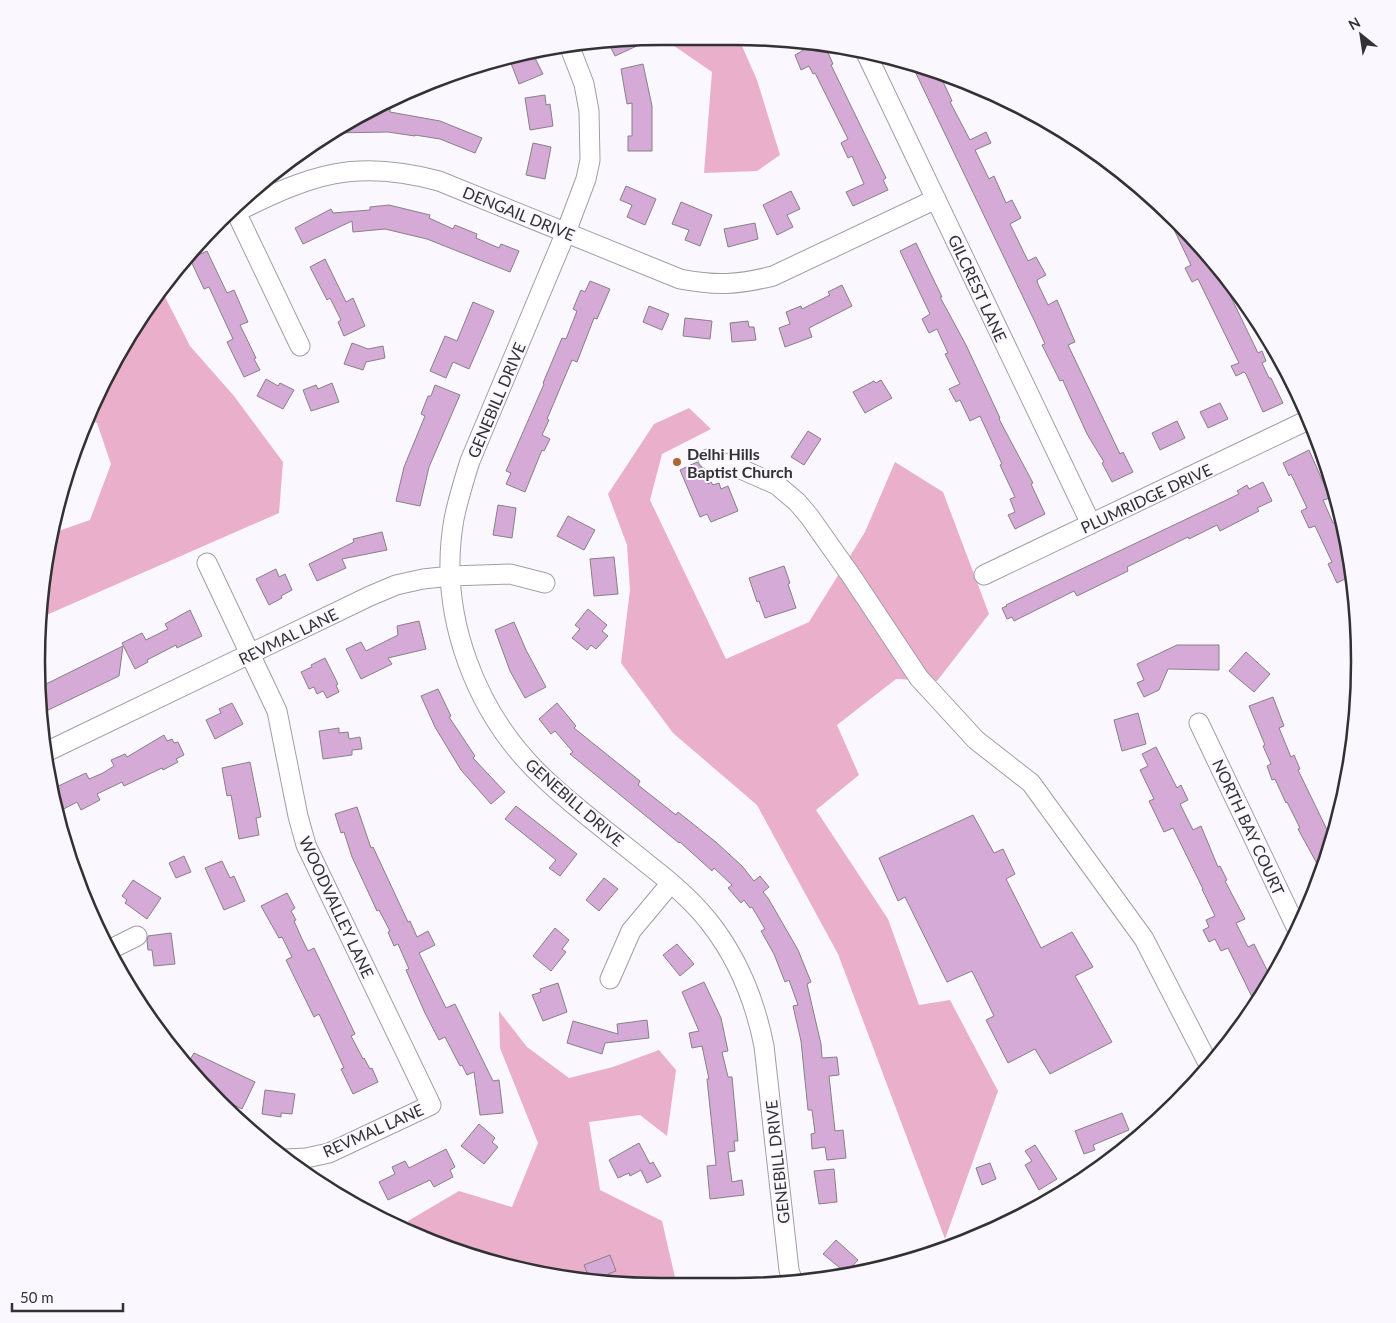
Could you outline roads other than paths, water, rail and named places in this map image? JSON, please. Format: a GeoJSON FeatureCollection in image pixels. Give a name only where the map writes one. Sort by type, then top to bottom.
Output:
{"type":"FeatureCollection","features":[{"type":"Feature","properties":{"kind":"street","name":"GENEBILL DRIVE"},"geometry":{"type":"LineString","coordinates":[[572,52],[586,93],[589,112],[590,150],[586,179],[566,232],[470,461],[460,494],[451,548],[451,576],[455,617],[472,676],[506,736],[523,758],[548,782],[686,896],[710,922],[739,968],[759,1019],[764,1046],[791,1275]]}},
{"type":"Feature","properties":{"kind":"street","name":"GILCREST LANE"},"geometry":{"type":"LineString","coordinates":[[870,60],[1091,524]]}},
{"type":"Feature","properties":{"kind":"street","name":"DENGAIL DRIVE"},"geometry":{"type":"LineString","coordinates":[[245,208],[301,182],[328,174],[356,170],[384,170],[412,174],[439,181],[680,279],[705,284],[726,285],[746,283],[773,276],[936,199]]}},
{"type":"Feature","properties":{"kind":"street","name":"DENGAIL DRIVE"},"geometry":{"type":"LineString","coordinates":[[237,215],[300,346]]}},
{"type":"Feature","properties":{"kind":"street","name":"PLUMRIDGE DRIVE"},"geometry":{"type":"LineString","coordinates":[[984,575],[1302,423]]}},
{"type":"Feature","properties":{"kind":"street"},"geometry":{"type":"LineString","coordinates":[[708,459],[734,466],[777,485],[797,502],[852,577],[918,678],[976,740],[1031,783],[1144,939],[1206,1059]]}},
{"type":"Feature","properties":{"kind":"street","name":"WOODVALLEY LANE"},"geometry":{"type":"LineString","coordinates":[[207,563],[277,711],[298,816],[306,845],[431,1105]]}},
{"type":"Feature","properties":{"kind":"street","name":"REVMAL LANE"},"geometry":{"type":"LineString","coordinates":[[51,749],[396,585],[423,579],[451,576],[510,574],[545,583]]}},
{"type":"Feature","properties":{"kind":"street","name":"NORTH BAY COURT"},"geometry":{"type":"LineString","coordinates":[[1199,723],[1293,921]]}},
{"type":"Feature","properties":{"kind":"street"},"geometry":{"type":"LineString","coordinates":[[610,979],[631,931],[670,882]]}},
{"type":"Feature","properties":{"kind":"street"},"geometry":{"type":"LineString","coordinates":[[116,947],[138,936]]}},
{"type":"Feature","properties":{"kind":"street","name":"REVMAL LANE"},"geometry":{"type":"LineString","coordinates":[[297,1159],[329,1153],[431,1105]]}},
{"type":"Feature","properties":{"kind":"place","name":"Delhi Hills Baptist Church"},"geometry":{"type":"Point","coordinates":[677,462]}}]}
